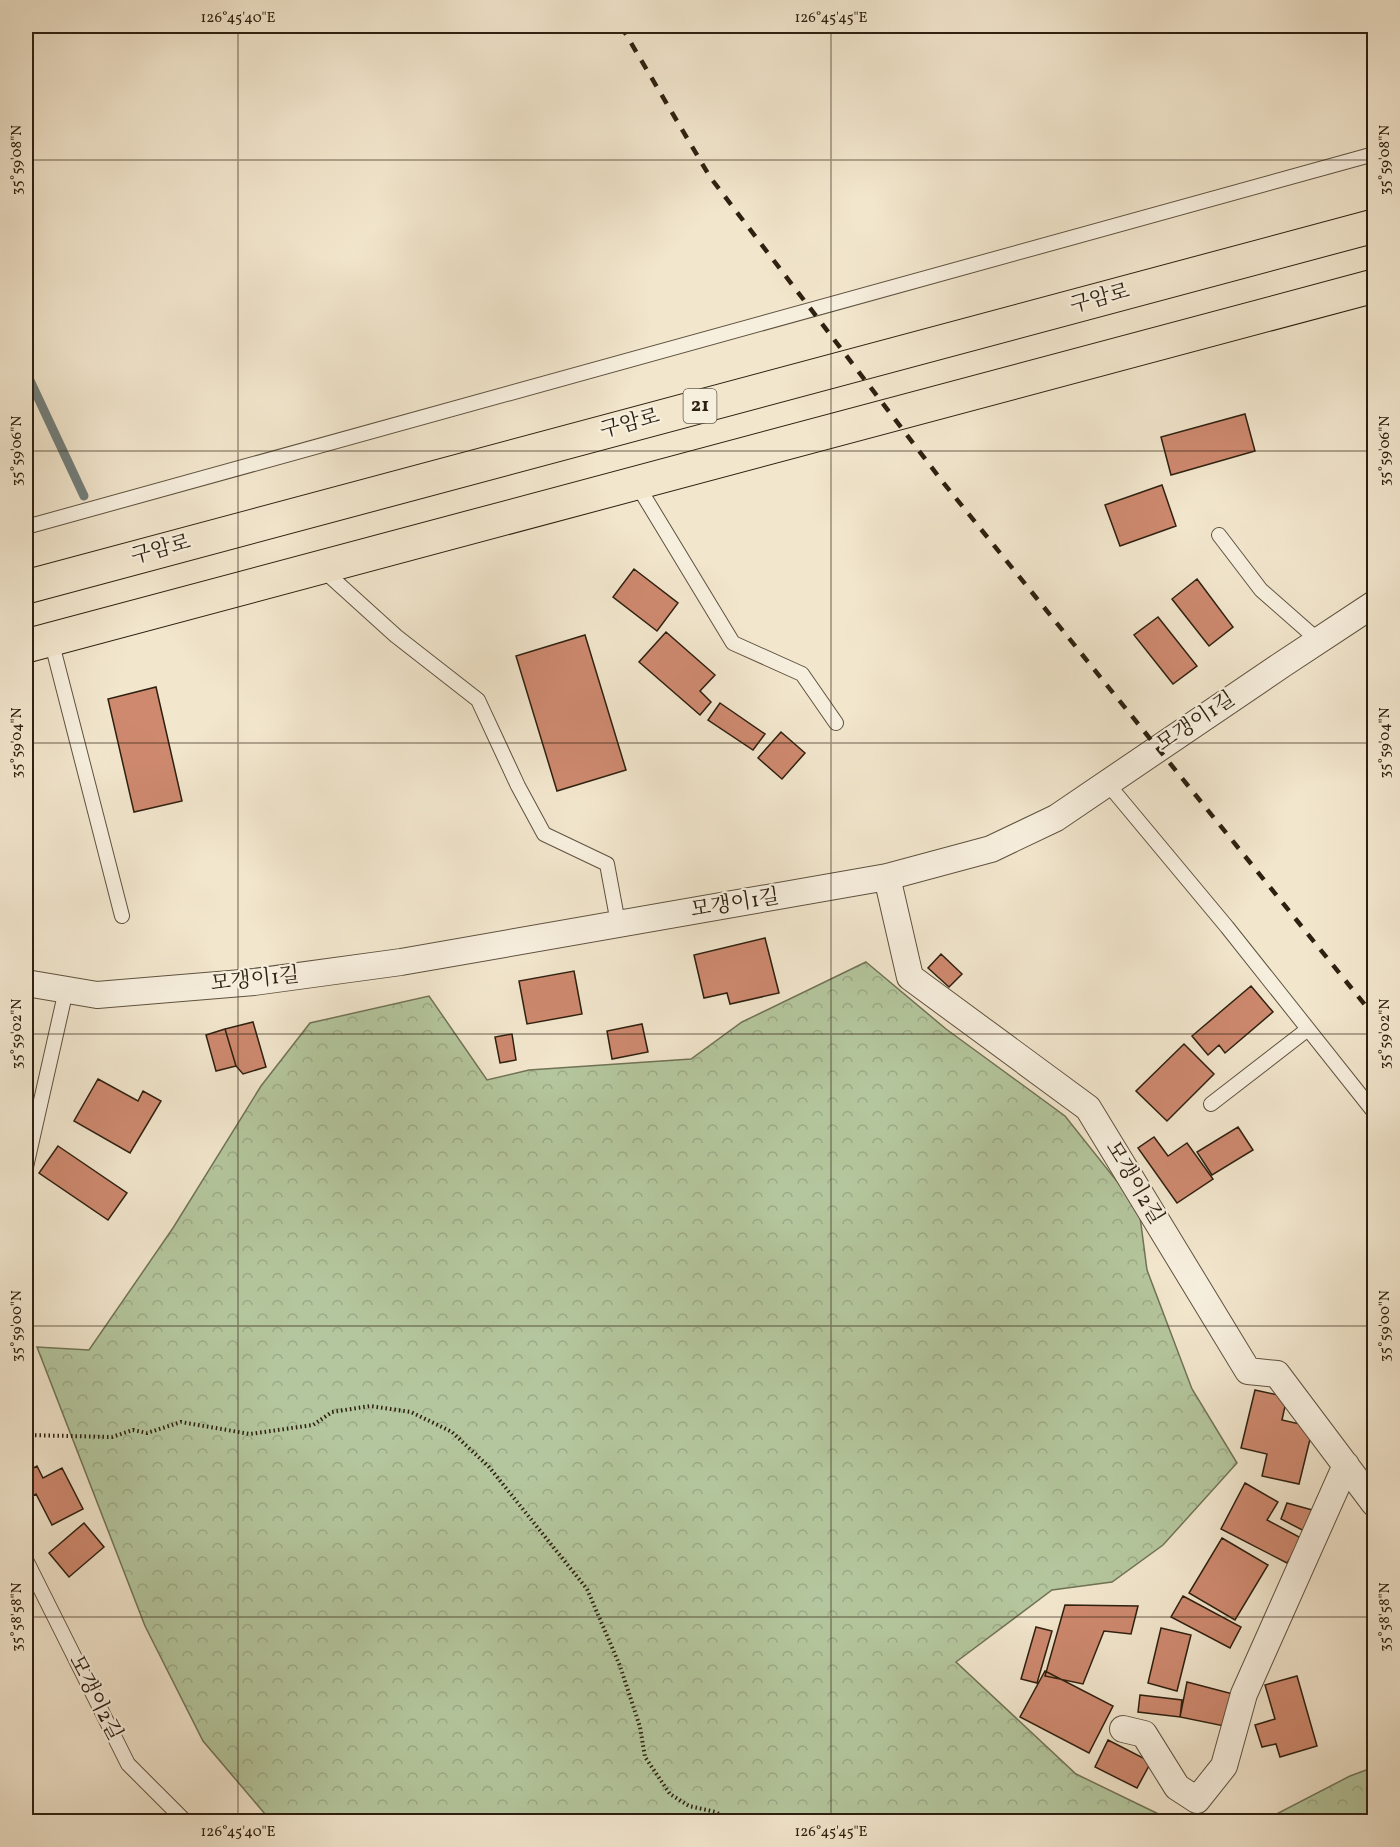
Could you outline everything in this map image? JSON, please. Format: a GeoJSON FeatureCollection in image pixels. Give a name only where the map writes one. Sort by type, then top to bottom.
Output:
{"type":"FeatureCollection","features":[{"type":"Feature","properties":{"kind":"main road","name":"구암로"},"geometry":{"type":"LineString","coordinates":[[26,587],[1374,226]]}},
{"type":"Feature","properties":{"kind":"main road"},"geometry":{"type":"LineString","coordinates":[[38,643],[1374,286]]}},
{"type":"Feature","properties":{"kind":"street","name":"모갱이1길"},"geometry":{"type":"LineString","coordinates":[[26,983],[97,995],[254,982],[401,962],[887,877],[991,849],[1056,818],[1374,604]]}},
{"type":"Feature","properties":{"kind":"street","name":"모갱이2길"},"geometry":{"type":"LineString","coordinates":[[887,877],[910,977],[1088,1108],[1248,1371],[1277,1374],[1374,1503]]}},
{"type":"Feature","properties":{"kind":"street"},"geometry":{"type":"LineString","coordinates":[[1123,1728],[1144,1734],[1177,1787],[1197,1800],[1224,1766],[1244,1694],[1346,1465]]}},
{"type":"Feature","properties":{"kind":"lane"},"geometry":{"type":"LineString","coordinates":[[26,527],[1374,154]]}},
{"type":"Feature","properties":{"kind":"lane"},"geometry":{"type":"LineString","coordinates":[[636,483],[733,643],[802,674],[836,723]]}},
{"type":"Feature","properties":{"kind":"lane"},"geometry":{"type":"LineString","coordinates":[[1219,535],[1262,590],[1319,640]]}},
{"type":"Feature","properties":{"kind":"lane"},"geometry":{"type":"LineString","coordinates":[[321,568],[396,636],[478,700],[518,786],[544,834],[607,864],[618,923]]}},
{"type":"Feature","properties":{"kind":"lane"},"geometry":{"type":"LineString","coordinates":[[38,643],[122,916]]}},
{"type":"Feature","properties":{"kind":"lane"},"geometry":{"type":"LineString","coordinates":[[1107,783],[1227,927],[1374,1112]]}},
{"type":"Feature","properties":{"kind":"lane"},"geometry":{"type":"LineString","coordinates":[[26,1167],[66,990]]}},
{"type":"Feature","properties":{"kind":"lane"},"geometry":{"type":"LineString","coordinates":[[1211,1104],[1308,1029]]}},
{"type":"Feature","properties":{"kind":"lane","name":"모갱이2길"},"geometry":{"type":"LineString","coordinates":[[26,1560],[128,1764],[186,1821]]}},
{"type":"Feature","properties":{"kind":"path"},"geometry":{"type":"LineString","coordinates":[[26,1435],[111,1437],[133,1430],[147,1432],[181,1422],[250,1434],[313,1425],[332,1412],[370,1406],[411,1412],[452,1432],[489,1467],[587,1589],[620,1666],[640,1727],[645,1757],[670,1794],[689,1806],[716,1812],[730,1821]]}},
{"type":"Feature","properties":{"kind":"green space"},"geometry":{"type":"Polygon","coordinates":[[[866,962],[946,1029],[1065,1116],[1139,1209],[1147,1270],[1192,1389],[1237,1463],[1163,1545],[1112,1582],[1052,1590],[956,1662],[1076,1774],[1173,1821],[271,1821],[203,1741],[145,1626],[37,1347],[89,1350],[173,1228],[261,1086],[310,1023],[429,996],[487,1080],[529,1070],[691,1059],[742,1022],[866,962]]]}},
{"type":"Feature","properties":{"kind":"green space"},"geometry":{"type":"Polygon","coordinates":[[[1374,1767],[1374,1821],[1263,1821],[1350,1776],[1374,1767]]]}},
{"type":"Feature","properties":{"kind":"building"},"geometry":{"type":"Polygon","coordinates":[[[1245,414],[1255,451],[1171,475],[1161,437],[1245,414]]]}},
{"type":"Feature","properties":{"kind":"building"},"geometry":{"type":"Polygon","coordinates":[[[1162,485],[1176,526],[1120,546],[1105,505],[1162,485]]]}},
{"type":"Feature","properties":{"kind":"building"},"geometry":{"type":"Polygon","coordinates":[[[634,569],[678,603],[657,631],[613,597],[634,569]]]}},
{"type":"Feature","properties":{"kind":"building"},"geometry":{"type":"Polygon","coordinates":[[[1197,579],[1233,627],[1209,646],[1172,599],[1197,579]]]}},
{"type":"Feature","properties":{"kind":"building"},"geometry":{"type":"Polygon","coordinates":[[[1158,617],[1197,666],[1173,684],[1134,635],[1158,617]]]}},
{"type":"Feature","properties":{"kind":"building"},"geometry":{"type":"Polygon","coordinates":[[[666,632],[715,675],[700,691],[711,702],[700,715],[639,662],[666,632]]]}},
{"type":"Feature","properties":{"kind":"building"},"geometry":{"type":"Polygon","coordinates":[[[585,635],[626,770],[557,791],[516,656],[585,635]]]}},
{"type":"Feature","properties":{"kind":"building"},"geometry":{"type":"Polygon","coordinates":[[[156,687],[182,801],[134,812],[108,699],[156,687]]]}},
{"type":"Feature","properties":{"kind":"building"},"geometry":{"type":"Polygon","coordinates":[[[720,703],[765,734],[753,750],[708,720],[720,703]]]}},
{"type":"Feature","properties":{"kind":"building"},"geometry":{"type":"Polygon","coordinates":[[[781,732],[805,753],[782,779],[758,758],[781,732]]]}},
{"type":"Feature","properties":{"kind":"building"},"geometry":{"type":"Polygon","coordinates":[[[765,938],[779,993],[730,1004],[727,993],[704,998],[694,955],[765,938]]]}},
{"type":"Feature","properties":{"kind":"building"},"geometry":{"type":"Polygon","coordinates":[[[941,954],[962,974],[949,987],[928,968],[941,954]]]}},
{"type":"Feature","properties":{"kind":"building"},"geometry":{"type":"Polygon","coordinates":[[[574,971],[582,1014],[527,1024],[519,981],[574,971]]]}},
{"type":"Feature","properties":{"kind":"building"},"geometry":{"type":"Polygon","coordinates":[[[1251,986],[1273,1012],[1225,1053],[1219,1045],[1208,1055],[1192,1036],[1251,986]]]}},
{"type":"Feature","properties":{"kind":"building"},"geometry":{"type":"Polygon","coordinates":[[[253,1022],[266,1067],[243,1074],[236,1066],[225,1029],[253,1022]]]}},
{"type":"Feature","properties":{"kind":"building"},"geometry":{"type":"Polygon","coordinates":[[[642,1024],[648,1052],[612,1059],[607,1031],[642,1024]]]}},
{"type":"Feature","properties":{"kind":"building"},"geometry":{"type":"Polygon","coordinates":[[[225,1029],[236,1066],[216,1071],[206,1035],[225,1029]]]}},
{"type":"Feature","properties":{"kind":"building"},"geometry":{"type":"Polygon","coordinates":[[[512,1034],[516,1060],[500,1063],[495,1037],[512,1034]]]}},
{"type":"Feature","properties":{"kind":"building"},"geometry":{"type":"Polygon","coordinates":[[[1184,1044],[1214,1074],[1167,1121],[1136,1091],[1184,1044]]]}},
{"type":"Feature","properties":{"kind":"building"},"geometry":{"type":"Polygon","coordinates":[[[98,1079],[138,1101],[143,1091],[161,1101],[130,1153],[74,1121],[98,1079]]]}},
{"type":"Feature","properties":{"kind":"building"},"geometry":{"type":"Polygon","coordinates":[[[1238,1127],[1253,1150],[1212,1175],[1197,1152],[1238,1127]]]}},
{"type":"Feature","properties":{"kind":"building"},"geometry":{"type":"Polygon","coordinates":[[[1154,1137],[1168,1156],[1187,1143],[1213,1179],[1177,1203],[1138,1148],[1154,1137]]]}},
{"type":"Feature","properties":{"kind":"building"},"geometry":{"type":"Polygon","coordinates":[[[58,1146],[127,1193],[108,1220],[39,1173],[58,1146]]]}},
{"type":"Feature","properties":{"kind":"building"},"geometry":{"type":"Polygon","coordinates":[[[1255,1390],[1287,1397],[1282,1420],[1313,1427],[1299,1484],[1262,1476],[1267,1454],[1241,1448],[1255,1390]]]}},
{"type":"Feature","properties":{"kind":"building"},"geometry":{"type":"Polygon","coordinates":[[[37,1466],[43,1478],[62,1468],[83,1509],[52,1525],[36,1494],[26,1500],[26,1472],[37,1466]]]}},
{"type":"Feature","properties":{"kind":"building"},"geometry":{"type":"Polygon","coordinates":[[[1245,1483],[1278,1502],[1267,1520],[1303,1539],[1287,1563],[1221,1529],[1245,1483]]]}},
{"type":"Feature","properties":{"kind":"building"},"geometry":{"type":"Polygon","coordinates":[[[1287,1503],[1316,1511],[1308,1533],[1281,1519],[1287,1503]]]}},
{"type":"Feature","properties":{"kind":"building"},"geometry":{"type":"Polygon","coordinates":[[[84,1523],[104,1547],[69,1577],[49,1553],[84,1523]]]}},
{"type":"Feature","properties":{"kind":"building"},"geometry":{"type":"Polygon","coordinates":[[[1222,1538],[1268,1565],[1235,1620],[1189,1593],[1222,1538]]]}},
{"type":"Feature","properties":{"kind":"building"},"geometry":{"type":"Polygon","coordinates":[[[1183,1596],[1241,1627],[1230,1648],[1171,1617],[1183,1596]]]}},
{"type":"Feature","properties":{"kind":"building"},"geometry":{"type":"Polygon","coordinates":[[[1065,1605],[1138,1606],[1131,1634],[1104,1631],[1083,1684],[1045,1676],[1065,1605]]]}},
{"type":"Feature","properties":{"kind":"building"},"geometry":{"type":"Polygon","coordinates":[[[1036,1627],[1052,1631],[1037,1683],[1021,1679],[1036,1627]]]}},
{"type":"Feature","properties":{"kind":"building"},"geometry":{"type":"Polygon","coordinates":[[[1161,1628],[1191,1635],[1177,1691],[1148,1683],[1161,1628]]]}},
{"type":"Feature","properties":{"kind":"building"},"geometry":{"type":"Polygon","coordinates":[[[1045,1671],[1113,1706],[1089,1753],[1020,1717],[1045,1671]]]}},
{"type":"Feature","properties":{"kind":"building"},"geometry":{"type":"Polygon","coordinates":[[[1297,1676],[1317,1746],[1280,1757],[1276,1744],[1262,1747],[1255,1725],[1275,1719],[1265,1685],[1297,1676]]]}},
{"type":"Feature","properties":{"kind":"building"},"geometry":{"type":"Polygon","coordinates":[[[1187,1682],[1233,1694],[1224,1726],[1180,1717],[1187,1682]]]}},
{"type":"Feature","properties":{"kind":"building"},"geometry":{"type":"Polygon","coordinates":[[[1140,1695],[1182,1700],[1180,1717],[1138,1712],[1140,1695]]]}},
{"type":"Feature","properties":{"kind":"building"},"geometry":{"type":"Polygon","coordinates":[[[1108,1740],[1151,1762],[1137,1788],[1095,1767],[1108,1740]]]}},
{"type":"Feature","properties":{"kind":"waterway"},"geometry":{"type":"LineString","coordinates":[[26,372],[84,496]]}},
{"type":"Feature","properties":{"kind":"railway"},"geometry":{"type":"LineString","coordinates":[[621,26],[710,177],[942,481],[1374,1016]]}}]}
